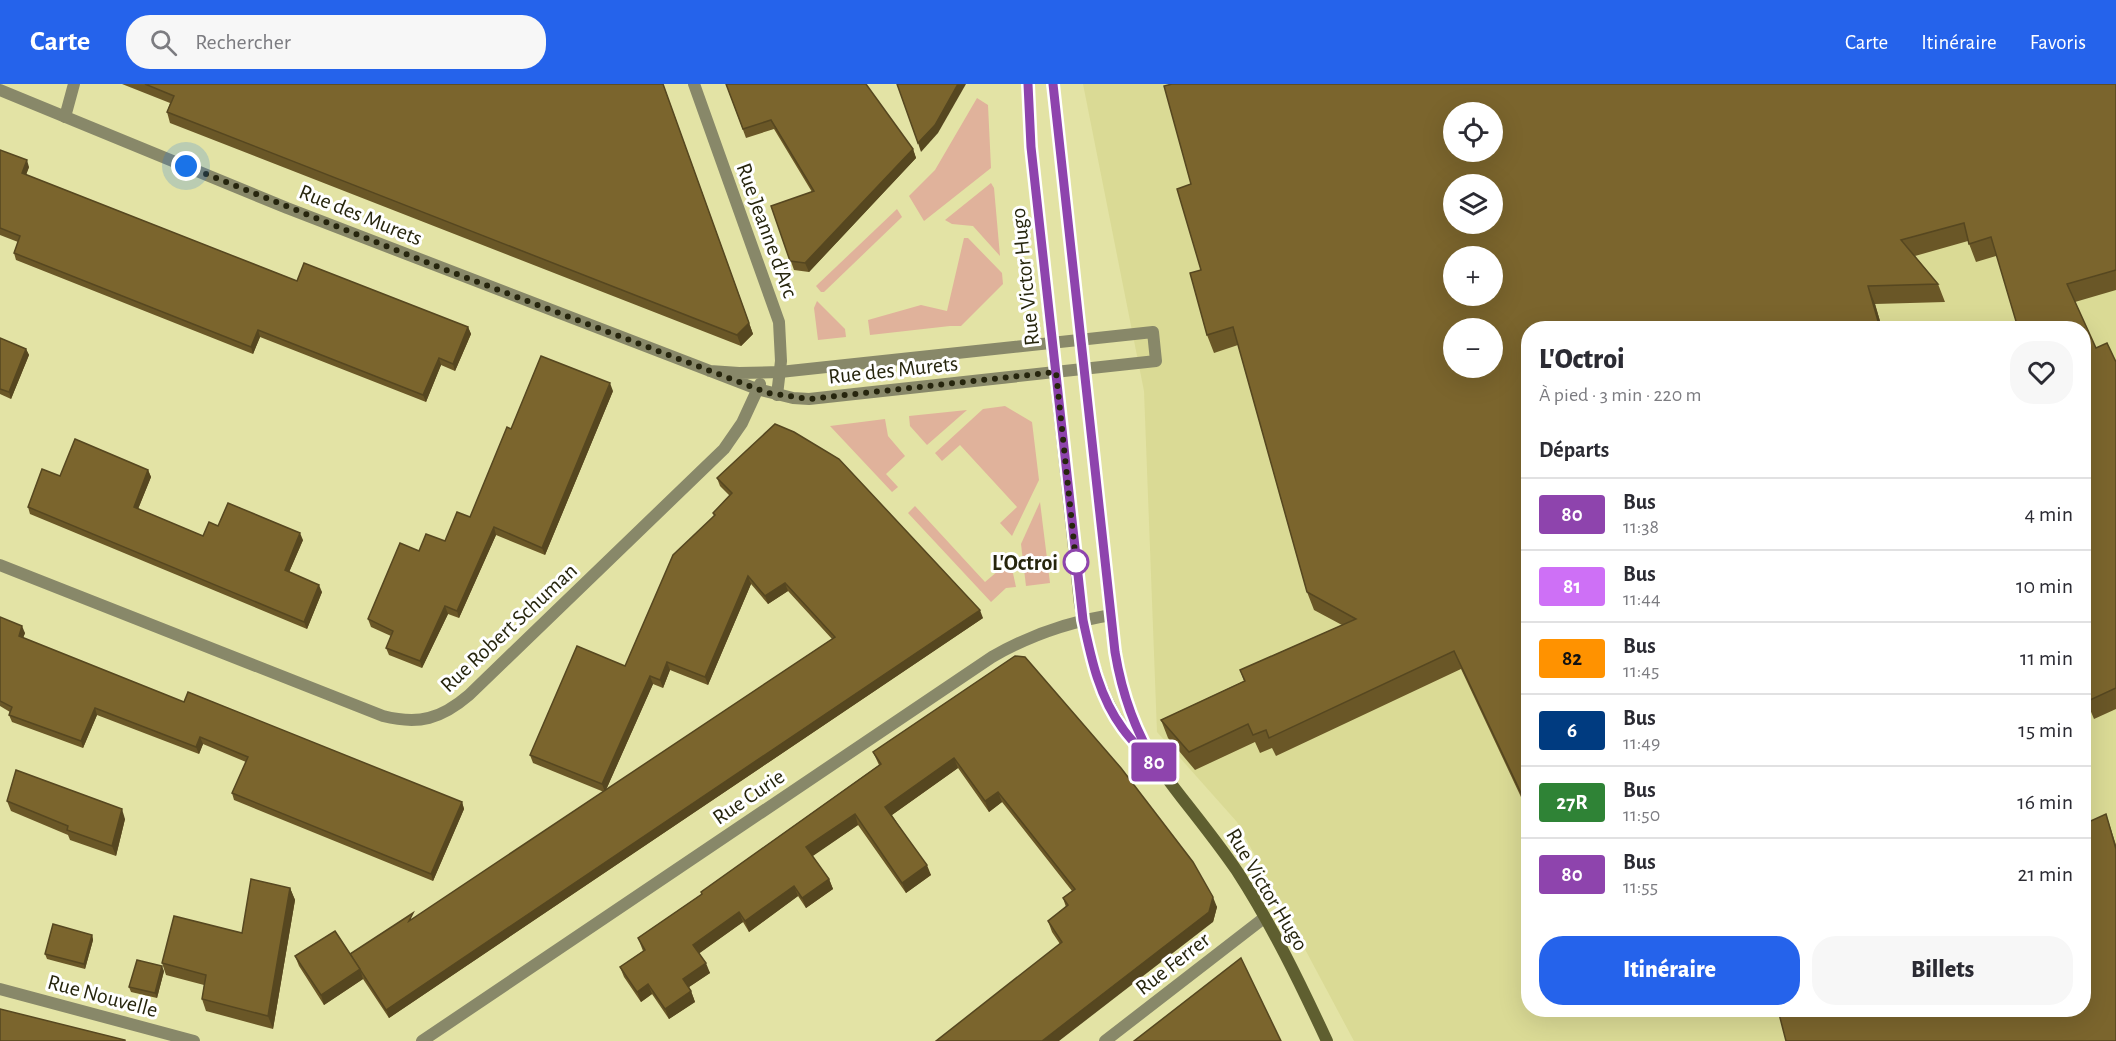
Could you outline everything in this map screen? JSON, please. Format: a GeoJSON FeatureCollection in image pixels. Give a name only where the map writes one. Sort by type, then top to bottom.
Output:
{"type":"FeatureCollection","features":[{"type":"Feature","properties":{"kind":"main road","name":"Rue Victor Hugo"},"geometry":{"type":"LineString","coordinates":[[1028,84],[1031,147],[1083,620],[1094,666],[1110,708],[1130,739],[1158,767],[1214,839],[1237,873],[1264,918],[1327,1041]]}},
{"type":"Feature","properties":{"kind":"main road","name":"Rue Victor Hugo"},"geometry":{"type":"LineString","coordinates":[[1053,84],[1118,669],[1126,700],[1142,740],[1158,767]]}},
{"type":"Feature","properties":{"kind":"street"},"geometry":{"type":"LineString","coordinates":[[65,117],[74,84]]}},
{"type":"Feature","properties":{"kind":"street","name":"Rue Jeanne d'Arc"},"geometry":{"type":"LineString","coordinates":[[694,84],[779,322],[780,372],[777,395]]}},
{"type":"Feature","properties":{"kind":"street","name":"Rue des Murets"},"geometry":{"type":"LineString","coordinates":[[0,90],[287,208],[710,371],[757,389],[777,395],[816,398],[1156,361],[1153,332],[763,374],[710,371]]}},
{"type":"Feature","properties":{"kind":"street","name":"Rue Robert Schuman"},"geometry":{"type":"LineString","coordinates":[[0,565],[382,716],[408,721],[433,718],[470,695],[724,449],[742,423],[763,374]]}},
{"type":"Feature","properties":{"kind":"street","name":"Rue Curie"},"geometry":{"type":"LineString","coordinates":[[422,1041],[992,657],[1035,635],[1083,620],[1111,615]]}},
{"type":"Feature","properties":{"kind":"street","name":"Rue Ferrer"},"geometry":{"type":"LineString","coordinates":[[1105,1041],[1264,918]]}},
{"type":"Feature","properties":{"kind":"street","name":"Rue Nouvelle"},"geometry":{"type":"LineString","coordinates":[[0,989],[194,1041]]}},
{"type":"Feature","properties":{"kind":"shaded area"},"geometry":{"type":"Polygon","coordinates":[[[1083,84],[2116,84],[2116,1041],[1354,1041],[1237,822],[1157,732],[1144,391],[1083,84]]]}},
{"type":"Feature","properties":{"kind":"shaded area"},"geometry":{"type":"Polygon","coordinates":[[[977,98],[988,105],[991,168],[924,221],[909,196],[935,170],[977,98]]]}},
{"type":"Feature","properties":{"kind":"shaded area"},"geometry":{"type":"Polygon","coordinates":[[[991,183],[994,188],[1000,256],[973,226],[952,224],[945,220],[991,183]]]}},
{"type":"Feature","properties":{"kind":"shaded area"},"geometry":{"type":"Polygon","coordinates":[[[897,209],[902,217],[824,292],[821,292],[816,286],[897,209]]]}},
{"type":"Feature","properties":{"kind":"shaded area"},"geometry":{"type":"Polygon","coordinates":[[[964,238],[968,238],[1002,273],[1003,284],[961,326],[870,335],[868,320],[921,305],[947,311],[964,238]]]}},
{"type":"Feature","properties":{"kind":"shaded area"},"geometry":{"type":"Polygon","coordinates":[[[817,301],[845,329],[846,337],[818,340],[814,308],[817,301]]]}},
{"type":"Feature","properties":{"kind":"shaded area"},"geometry":{"type":"Polygon","coordinates":[[[1005,406],[1032,422],[1039,480],[1012,536],[1000,523],[1017,507],[960,445],[942,461],[935,453],[983,409],[1005,406]]]}},
{"type":"Feature","properties":{"kind":"shaded area"},"geometry":{"type":"Polygon","coordinates":[[[967,410],[927,445],[910,426],[909,416],[967,410]]]}},
{"type":"Feature","properties":{"kind":"shaded area"},"geometry":{"type":"Polygon","coordinates":[[[885,419],[888,436],[905,456],[886,474],[898,487],[892,492],[830,426],[885,419]]]}},
{"type":"Feature","properties":{"kind":"shaded area"},"geometry":{"type":"Polygon","coordinates":[[[1040,502],[1050,583],[1026,586],[1021,544],[1040,502]]]}},
{"type":"Feature","properties":{"kind":"shaded area"},"geometry":{"type":"Polygon","coordinates":[[[915,506],[985,582],[1005,565],[1011,564],[1016,587],[1006,588],[991,602],[908,513],[915,506]]]}},
{"type":"Feature","properties":{"kind":"building"},"geometry":{"type":"Polygon","coordinates":[[[145,84],[663,84],[749,323],[737,335],[167,112],[174,96],[145,84]]]}},
{"type":"Feature","properties":{"kind":"building"},"geometry":{"type":"Polygon","coordinates":[[[726,84],[866,84],[913,149],[805,263],[790,261],[771,206],[814,191],[771,120],[743,129],[726,84]]]}},
{"type":"Feature","properties":{"kind":"building"},"geometry":{"type":"Polygon","coordinates":[[[897,84],[958,84],[935,125],[918,143],[897,84]]]}},
{"type":"Feature","properties":{"kind":"building"},"geometry":{"type":"Polygon","coordinates":[[[1172,84],[2116,84],[2116,270],[2067,284],[2084,321],[2016,321],[1991,237],[1969,244],[1964,223],[1901,240],[1938,284],[1868,286],[1878,321],[1521,321],[1521,793],[1454,651],[1269,738],[1266,730],[1253,735],[1248,724],[1189,752],[1161,720],[1245,681],[1240,670],[1356,619],[1307,592],[1233,327],[1207,335],[1190,273],[1201,270],[1177,189],[1191,184],[1164,86],[1172,84]]]}},
{"type":"Feature","properties":{"kind":"building"},"geometry":{"type":"Polygon","coordinates":[[[0,150],[27,160],[22,173],[297,281],[304,263],[468,327],[453,364],[439,358],[423,395],[258,330],[251,347],[14,253],[20,236],[0,228],[0,150]]]}},
{"type":"Feature","properties":{"kind":"building"},"geometry":{"type":"Polygon","coordinates":[[[2091,337],[2096,348],[2107,343],[2116,362],[2116,688],[2091,700],[2091,337]]]}},
{"type":"Feature","properties":{"kind":"building"},"geometry":{"type":"Polygon","coordinates":[[[0,338],[26,349],[9,392],[0,389],[0,338]]]}},
{"type":"Feature","properties":{"kind":"building"},"geometry":{"type":"Polygon","coordinates":[[[541,356],[610,383],[542,548],[494,527],[457,611],[445,606],[420,661],[386,648],[393,631],[368,619],[400,543],[419,551],[426,534],[445,541],[457,512],[470,517],[507,427],[511,429],[541,356]]]}},
{"type":"Feature","properties":{"kind":"building"},"geometry":{"type":"Polygon","coordinates":[[[775,424],[794,432],[839,459],[980,610],[386,1010],[350,954],[413,913],[409,921],[835,637],[785,583],[765,596],[748,576],[705,677],[667,662],[660,680],[650,676],[602,784],[530,755],[577,646],[625,666],[673,555],[715,515],[713,513],[732,493],[717,478],[775,424]]]}},
{"type":"Feature","properties":{"kind":"building"},"geometry":{"type":"Polygon","coordinates":[[[75,439],[148,470],[134,507],[203,536],[209,522],[218,526],[228,503],[300,533],[285,570],[319,585],[304,622],[28,507],[42,469],[60,476],[75,439]]]}},
{"type":"Feature","properties":{"kind":"building"},"geometry":{"type":"Polygon","coordinates":[[[0,617],[22,626],[19,636],[184,702],[188,692],[462,802],[431,874],[232,793],[248,757],[200,737],[196,747],[95,708],[81,741],[9,715],[12,707],[0,701],[0,617]]]}},
{"type":"Feature","properties":{"kind":"building"},"geometry":{"type":"Polygon","coordinates":[[[1015,656],[1025,657],[1121,768],[1193,862],[1213,897],[1209,912],[1042,1041],[936,1041],[1062,942],[1048,921],[1068,905],[1063,898],[1075,889],[998,792],[985,801],[954,758],[885,807],[927,865],[902,883],[855,814],[806,847],[829,879],[802,898],[794,886],[745,921],[739,912],[693,945],[706,963],[683,979],[691,991],[665,1009],[648,984],[637,992],[620,967],[645,950],[638,938],[881,764],[873,752],[1015,656]]]}},
{"type":"Feature","properties":{"kind":"building"},"geometry":{"type":"Polygon","coordinates":[[[16,770],[122,809],[112,846],[67,830],[68,826],[7,801],[16,770]]]}},
{"type":"Feature","properties":{"kind":"building"},"geometry":{"type":"Polygon","coordinates":[[[2106,814],[2116,849],[2116,1041],[1786,1041],[1780,1017],[2091,1017],[2091,821],[2106,814]]]}},
{"type":"Feature","properties":{"kind":"building"},"geometry":{"type":"Polygon","coordinates":[[[251,879],[290,888],[268,1016],[202,999],[206,975],[162,963],[174,916],[242,933],[251,879]]]}},
{"type":"Feature","properties":{"kind":"building"},"geometry":{"type":"Polygon","coordinates":[[[53,924],[92,935],[84,964],[45,954],[53,924]]]}},
{"type":"Feature","properties":{"kind":"building"},"geometry":{"type":"Polygon","coordinates":[[[335,931],[360,969],[321,995],[295,956],[335,931]]]}},
{"type":"Feature","properties":{"kind":"building"},"geometry":{"type":"Polygon","coordinates":[[[1241,958],[1281,1041],[1134,1041],[1241,958]]]}},
{"type":"Feature","properties":{"kind":"building"},"geometry":{"type":"Polygon","coordinates":[[[137,960],[162,966],[155,993],[129,987],[137,960]]]}},
{"type":"Feature","properties":{"kind":"building"},"geometry":{"type":"Polygon","coordinates":[[[0,1009],[125,1040],[125,1041],[0,1041],[0,1009]]]}},
{"type":"Feature","properties":{"kind":"bus line","name":"80"},"geometry":{"type":"LineString","coordinates":[[1028,84],[1031,147],[1083,620],[1099,684],[1110,708],[1130,739],[1158,767],[1136,727],[1126,700],[1115,652],[1053,84]]}},
{"type":"Feature","properties":{"kind":"place","name":"L'Octroi"},"geometry":{"type":"Point","coordinates":[1076,562]}},
{"type":"Feature","properties":{"kind":"route"},"geometry":{"type":"LineString","coordinates":[[186,166],[287,208],[768,393],[809,399],[1056,372],[1076,562]]}}]}
